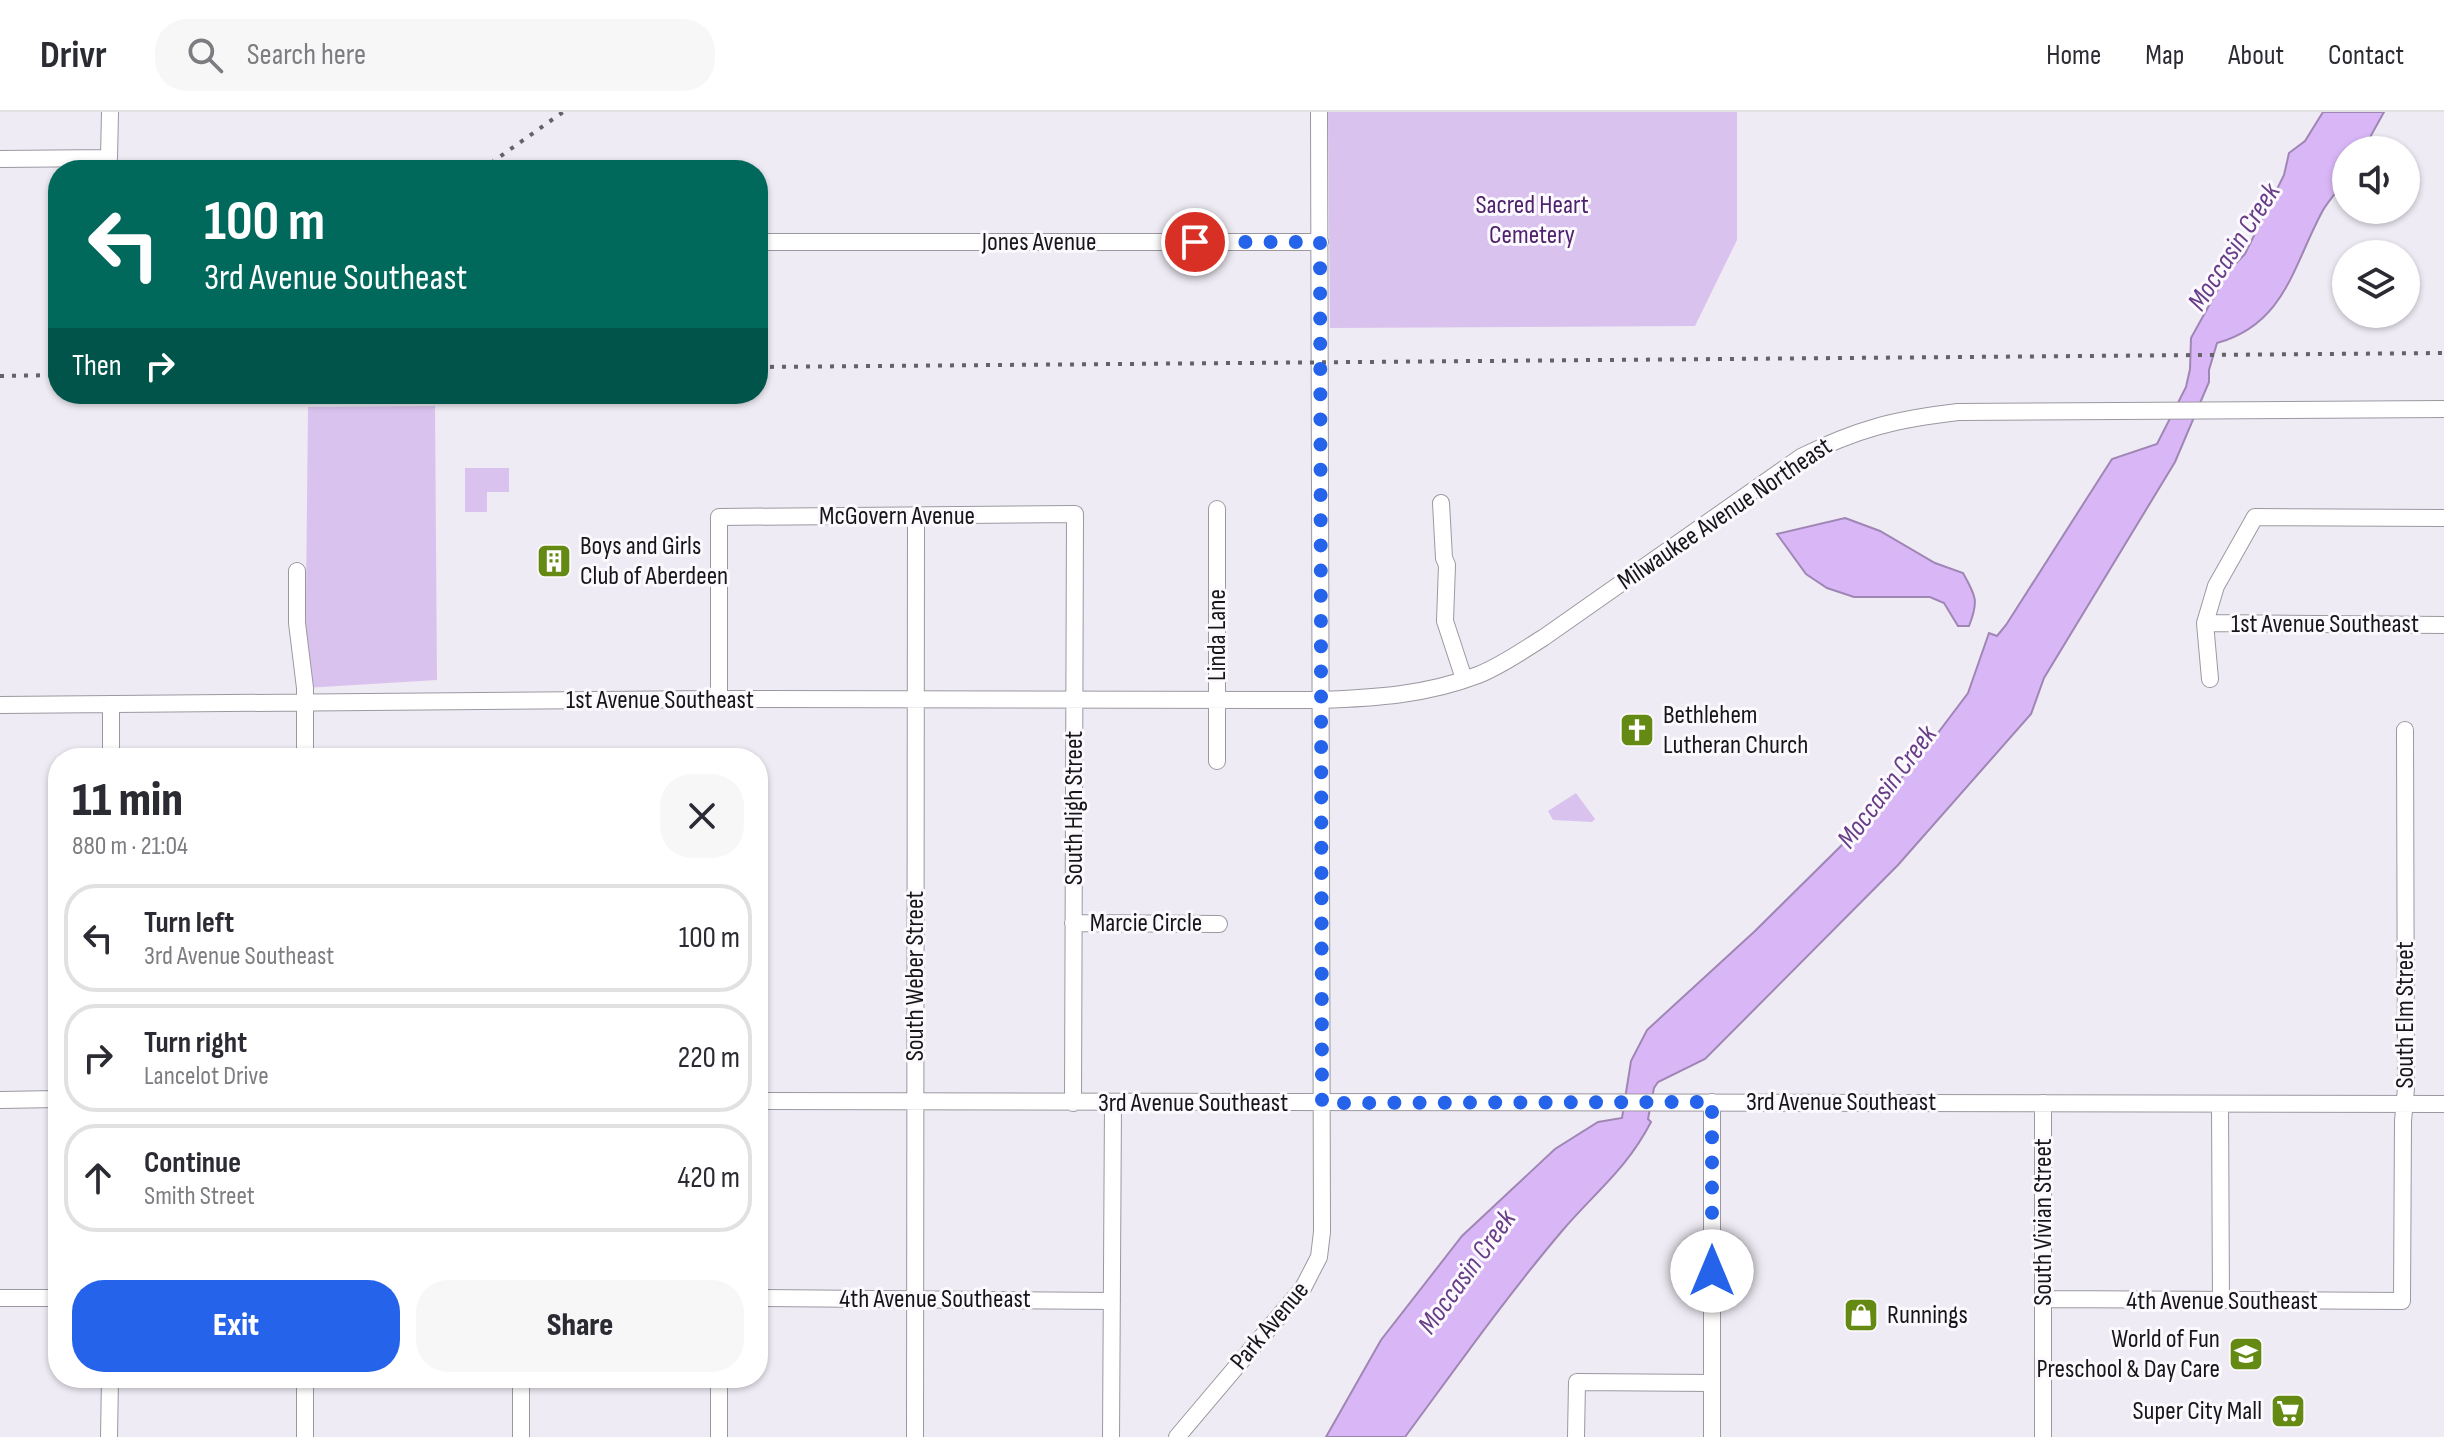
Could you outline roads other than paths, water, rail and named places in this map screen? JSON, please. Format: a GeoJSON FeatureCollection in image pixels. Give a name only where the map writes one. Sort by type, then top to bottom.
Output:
{"type":"FeatureCollection","features":[{"type":"Feature","properties":{"kind":"street"},"geometry":{"type":"LineString","coordinates":[[0,159],[109,158],[110,112]]}},
{"type":"Feature","properties":{"kind":"street","name":"Park Avenue"},"geometry":{"type":"LineString","coordinates":[[1177,1437],[1312,1275],[1319,1257],[1322,1232],[1319,112]]}},
{"type":"Feature","properties":{"kind":"street","name":"Jones Avenue"},"geometry":{"type":"LineString","coordinates":[[768,242],[1320,242]]}},
{"type":"Feature","properties":{"kind":"street","name":"Milwaukee Avenue Northeast"},"geometry":{"type":"LineString","coordinates":[[1320,700],[1414,694],[1464,679],[1499,664],[1543,638],[1776,473],[1842,437],[1886,422],[1958,412],[2444,409]]}},
{"type":"Feature","properties":{"kind":"street"},"geometry":{"type":"LineString","coordinates":[[1441,503],[1447,565],[1445,621],[1464,679]]}},
{"type":"Feature","properties":{"kind":"street","name":"Linda Lane"},"geometry":{"type":"LineString","coordinates":[[1217,509],[1217,761]]}},
{"type":"Feature","properties":{"kind":"street","name":"McGovern Avenue"},"geometry":{"type":"LineString","coordinates":[[719,699],[719,517],[1075,514]]}},
{"type":"Feature","properties":{"kind":"street","name":"South High Street"},"geometry":{"type":"LineString","coordinates":[[1073,1103],[1075,514]]}},
{"type":"Feature","properties":{"kind":"street","name":"South Weber Street"},"geometry":{"type":"LineString","coordinates":[[915,1437],[916,515]]}},
{"type":"Feature","properties":{"kind":"street"},"geometry":{"type":"LineString","coordinates":[[2210,679],[2205,623],[2216,586],[2255,517],[2444,518]]}},
{"type":"Feature","properties":{"kind":"street"},"geometry":{"type":"LineString","coordinates":[[297,571],[305,748]]}},
{"type":"Feature","properties":{"kind":"street","name":"1st Avenue Southeast"},"geometry":{"type":"LineString","coordinates":[[2205,623],[2444,625]]}},
{"type":"Feature","properties":{"kind":"street","name":"1st Avenue Southeast"},"geometry":{"type":"LineString","coordinates":[[0,705],[719,699],[1320,700]]}},
{"type":"Feature","properties":{"kind":"street"},"geometry":{"type":"LineString","coordinates":[[111,704],[111,748]]}},
{"type":"Feature","properties":{"kind":"street","name":"South Elm Street"},"geometry":{"type":"LineString","coordinates":[[2402,1301],[2405,730]]}},
{"type":"Feature","properties":{"kind":"street","name":"Marcie Circle"},"geometry":{"type":"LineString","coordinates":[[1073,923],[1219,924]]}},
{"type":"Feature","properties":{"kind":"street"},"geometry":{"type":"LineString","coordinates":[[0,1100],[48,1099]]}},
{"type":"Feature","properties":{"kind":"street","name":"3rd Avenue Southeast"},"geometry":{"type":"LineString","coordinates":[[768,1101],[2444,1104]]}},
{"type":"Feature","properties":{"kind":"street"},"geometry":{"type":"LineString","coordinates":[[1712,1102],[1712,1437]]}},
{"type":"Feature","properties":{"kind":"street"},"geometry":{"type":"LineString","coordinates":[[1111,1437],[1113,1103]]}},
{"type":"Feature","properties":{"kind":"street","name":"South Vivian Street"},"geometry":{"type":"LineString","coordinates":[[2043,1103],[2043,1437]]}},
{"type":"Feature","properties":{"kind":"street"},"geometry":{"type":"LineString","coordinates":[[2220,1104],[2221,1301]]}},
{"type":"Feature","properties":{"kind":"street"},"geometry":{"type":"LineString","coordinates":[[0,1298],[48,1298]]}},
{"type":"Feature","properties":{"kind":"street","name":"4th Avenue Southeast"},"geometry":{"type":"LineString","coordinates":[[768,1298],[1112,1301]]}},
{"type":"Feature","properties":{"kind":"street","name":"4th Avenue Southeast"},"geometry":{"type":"LineString","coordinates":[[2042,1299],[2402,1301]]}},
{"type":"Feature","properties":{"kind":"street"},"geometry":{"type":"LineString","coordinates":[[1576,1437],[1577,1382],[1712,1383]]}},
{"type":"Feature","properties":{"kind":"street"},"geometry":{"type":"LineString","coordinates":[[109,1437],[110,1388]]}},
{"type":"Feature","properties":{"kind":"street"},"geometry":{"type":"LineString","coordinates":[[305,1388],[305,1437]]}},
{"type":"Feature","properties":{"kind":"street"},"geometry":{"type":"LineString","coordinates":[[521,1388],[521,1437]]}},
{"type":"Feature","properties":{"kind":"street"},"geometry":{"type":"LineString","coordinates":[[719,1388],[719,1437]]}},
{"type":"Feature","properties":{"kind":"water","name":"Moccasin Creek"},"geometry":{"type":"Polygon","coordinates":[[[2323,112],[2384,112],[2371,136],[2332,136],[2332,197],[2294,272],[2284,291],[2258,322],[2240,334],[2217,343],[2209,370],[2209,382],[2175,462],[2044,678],[2031,714],[1898,865],[1705,1059],[1658,1082],[1648,1119],[1651,1122],[1631,1154],[1541,1256],[1405,1437],[1326,1437],[1381,1340],[1462,1236],[1555,1149],[1598,1122],[1622,1118],[1631,1061],[1647,1030],[1755,931],[1852,835],[1922,754],[1968,693],[1989,633],[1997,636],[2006,625],[2112,459],[2157,444],[2186,387],[2191,338],[2227,273],[2245,254],[2284,175],[2289,153],[2305,141],[2323,112]]]}},
{"type":"Feature","properties":{"kind":"water"},"geometry":{"type":"Polygon","coordinates":[[[1845,518],[1880,531],[1935,563],[1963,573],[1975,599],[1969,626],[1958,626],[1944,603],[1930,597],[1854,597],[1827,588],[1806,574],[1777,534],[1845,518]]]}},
{"type":"Feature","properties":{"kind":"railway"},"geometry":{"type":"LineString","coordinates":[[495,160],[563,112]]}},
{"type":"Feature","properties":{"kind":"railway"},"geometry":{"type":"LineString","coordinates":[[768,367],[2444,353]]}},
{"type":"Feature","properties":{"kind":"railway"},"geometry":{"type":"LineString","coordinates":[[0,376],[48,375]]}},
{"type":"Feature","properties":{"kind":"place","name":"Boys and Girls Club of Aberdeen"},"geometry":{"type":"Point","coordinates":[554,561]}},
{"type":"Feature","properties":{"kind":"place","name":"Bethlehem Lutheran Church"},"geometry":{"type":"Point","coordinates":[1637,730]}},
{"type":"Feature","properties":{"kind":"place","name":"Runnings"},"geometry":{"type":"Point","coordinates":[1861,1315]}},
{"type":"Feature","properties":{"kind":"place","name":"World of Fun Preschool & Day Care"},"geometry":{"type":"Point","coordinates":[2246,1354]}},
{"type":"Feature","properties":{"kind":"place","name":"Super City Mall"},"geometry":{"type":"Point","coordinates":[2288,1411]}},
{"type":"Feature","properties":{"kind":"park label","name":"Sacred Heart Cemetery"},"geometry":{"type":"Point","coordinates":[1532,220]}}]}
